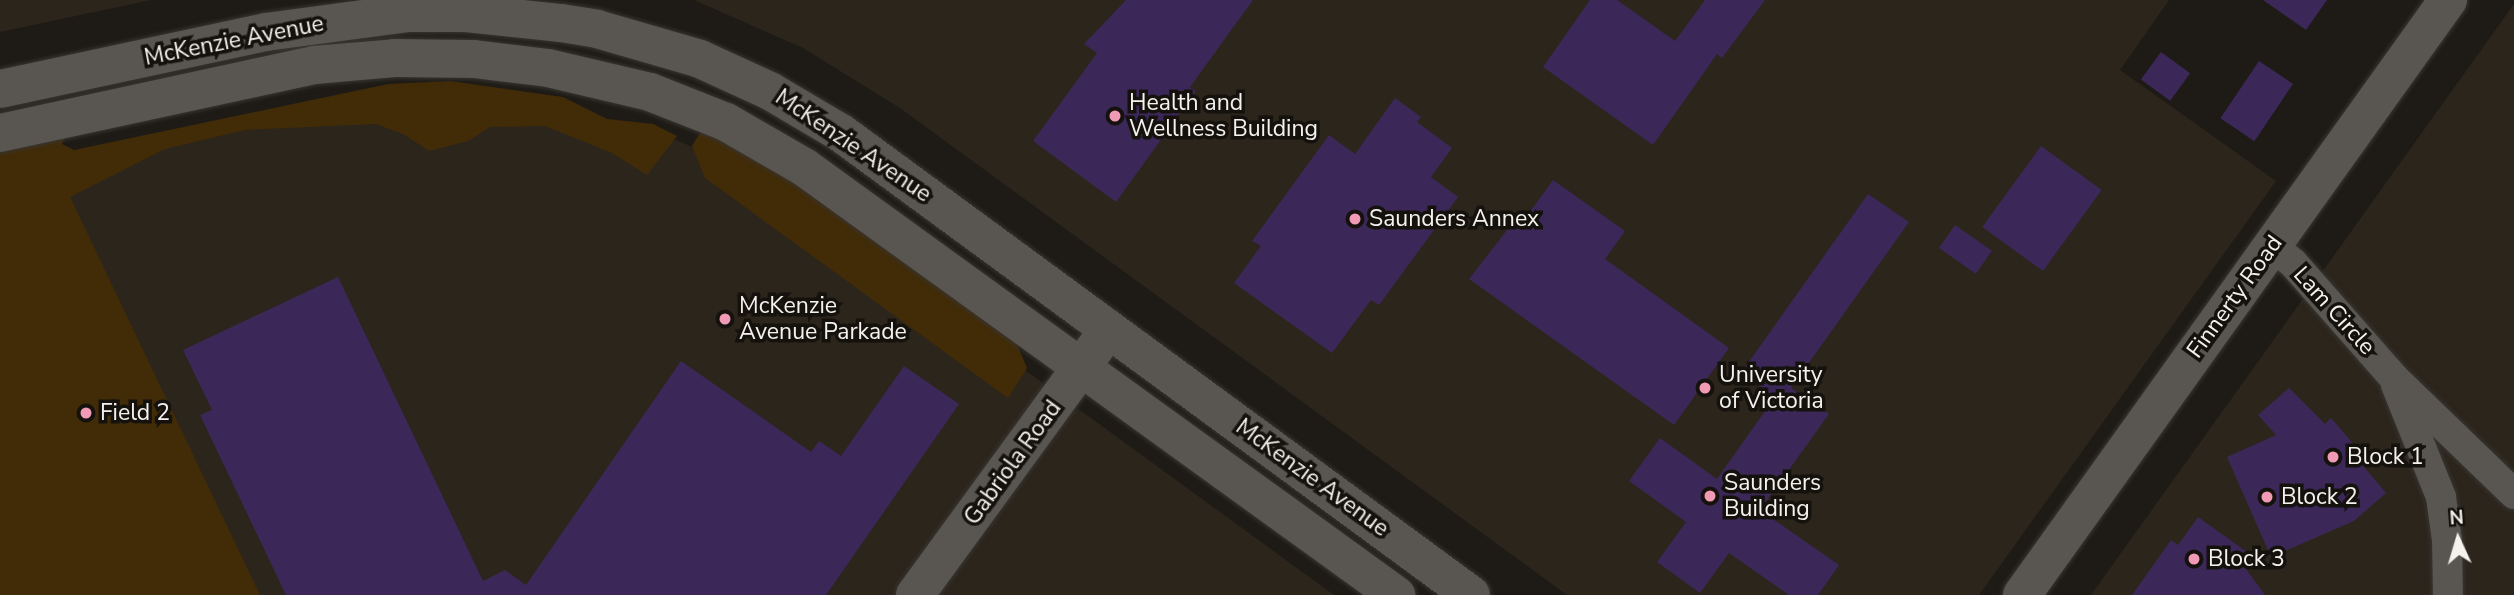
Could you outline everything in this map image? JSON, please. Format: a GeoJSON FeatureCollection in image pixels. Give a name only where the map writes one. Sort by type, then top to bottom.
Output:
{"type":"FeatureCollection","features":[{"type":"Feature","properties":{"kind":"main road","name":"Finnerty Road"},"geometry":{"type":"LineString","coordinates":[[2022,595],[2448,0]]}},
{"type":"Feature","properties":{"kind":"main road","name":"McKenzie Avenue"},"geometry":{"type":"LineString","coordinates":[[0,89],[253,35],[364,16],[466,13],[597,29],[700,59],[805,111],[883,162],[1471,595]]}},
{"type":"Feature","properties":{"kind":"main road","name":"McKenzie Avenue"},"geometry":{"type":"LineString","coordinates":[[0,133],[314,65],[447,58],[580,73],[682,104],[764,142],[1083,368],[1396,595]]}},
{"type":"Feature","properties":{"kind":"main road","name":"Gabriola Road"},"geometry":{"type":"LineString","coordinates":[[915,595],[1083,368],[1108,329]]}},
{"type":"Feature","properties":{"kind":"street","name":"Lam Circle"},"geometry":{"type":"LineString","coordinates":[[2272,246],[2293,263],[2394,378],[2514,495]]}},
{"type":"Feature","properties":{"kind":"street","name":"Lam Circle"},"geometry":{"type":"LineString","coordinates":[[2394,378],[2441,497],[2447,540],[2448,595]]}},
{"type":"Feature","properties":{"kind":"shaded area"},"geometry":{"type":"Polygon","coordinates":[[[0,0],[151,0],[0,32],[0,0]]]}},
{"type":"Feature","properties":{"kind":"shaded area","name":"University of Victoria"},"geometry":{"type":"Polygon","coordinates":[[[694,0],[2169,0],[2120,70],[2276,181],[1979,595],[1567,595],[900,108],[803,48],[694,0]]]}},
{"type":"Feature","properties":{"kind":"shaded area"},"geometry":{"type":"Polygon","coordinates":[[[2514,4],[2514,595],[2091,595],[2514,4]]]}},
{"type":"Feature","properties":{"kind":"shaded area","name":"Field 2"},"geometry":{"type":"Polygon","coordinates":[[[450,81],[563,97],[607,119],[653,124],[677,136],[647,175],[612,153],[545,126],[490,127],[468,141],[429,151],[405,135],[376,124],[245,130],[165,149],[70,197],[260,595],[0,595],[0,151],[65,137],[62,144],[74,150],[388,84],[450,81]]]}},
{"type":"Feature","properties":{"kind":"shaded area"},"geometry":{"type":"Polygon","coordinates":[[[543,103],[669,137],[716,157],[801,207],[1334,595],[0,595],[0,173],[297,109],[543,103]]]}},
{"type":"Feature","properties":{"kind":"shaded area"},"geometry":{"type":"Polygon","coordinates":[[[703,128],[762,160],[1017,344],[1027,368],[1008,398],[705,178],[692,146],[703,128]]]}},
{"type":"Feature","properties":{"kind":"building","name":"Health and Wellness Building"},"geometry":{"type":"Polygon","coordinates":[[[1126,0],[1253,0],[1190,87],[1196,91],[1116,202],[1033,141],[1097,53],[1084,44],[1126,0]]]}},
{"type":"Feature","properties":{"kind":"building"},"geometry":{"type":"Polygon","coordinates":[[[1590,0],[1617,0],[1675,41],[1705,0],[1765,0],[1722,58],[1717,54],[1653,145],[1543,67],[1590,0]]]}},
{"type":"Feature","properties":{"kind":"building"},"geometry":{"type":"Polygon","coordinates":[[[2263,0],[2327,0],[2306,30],[2263,0]]]}},
{"type":"Feature","properties":{"kind":"building"},"geometry":{"type":"Polygon","coordinates":[[[2161,52],[2190,73],[2170,101],[2141,80],[2161,52]]]}},
{"type":"Feature","properties":{"kind":"building"},"geometry":{"type":"Polygon","coordinates":[[[2259,61],[2293,84],[2254,141],[2220,118],[2259,61]]]}},
{"type":"Feature","properties":{"kind":"building","name":"Saunders Annex"},"geometry":{"type":"Polygon","coordinates":[[[1395,98],[1421,117],[1417,122],[1452,148],[1431,177],[1458,197],[1379,305],[1371,300],[1332,353],[1234,283],[1261,246],[1252,241],[1329,135],[1355,154],[1395,98]]]}},
{"type":"Feature","properties":{"kind":"building"},"geometry":{"type":"Polygon","coordinates":[[[2041,146],[2102,190],[2043,271],[1982,227],[2041,146]]]}},
{"type":"Feature","properties":{"kind":"building"},"geometry":{"type":"Polygon","coordinates":[[[1553,180],[1625,231],[1605,259],[1729,348],[1674,425],[1469,279],[1521,212],[1527,216],[1553,180]]]}},
{"type":"Feature","properties":{"kind":"building"},"geometry":{"type":"Polygon","coordinates":[[[1868,194],[1909,222],[1791,388],[1829,414],[1760,510],[1839,565],[1818,595],[1789,595],[1729,553],[1700,593],[1657,562],[1686,522],[1629,481],[1660,438],[1717,479],[1775,397],[1741,373],[1868,194]]]}},
{"type":"Feature","properties":{"kind":"building"},"geometry":{"type":"Polygon","coordinates":[[[1955,225],[1992,251],[1976,274],[1939,248],[1955,225]]]}},
{"type":"Feature","properties":{"kind":"building"},"geometry":{"type":"Polygon","coordinates":[[[338,277],[483,581],[505,570],[526,585],[681,361],[811,452],[819,441],[841,456],[904,366],[959,404],[826,595],[286,595],[200,415],[212,410],[183,350],[338,277]]]}},
{"type":"Feature","properties":{"kind":"building"},"geometry":{"type":"Polygon","coordinates":[[[2289,388],[2325,424],[2331,418],[2369,462],[2364,467],[2386,493],[2354,521],[2271,557],[2227,457],[2276,435],[2258,415],[2289,388]]]}},
{"type":"Feature","properties":{"kind":"building","name":"Block 3"},"geometry":{"type":"Polygon","coordinates":[[[2198,517],[2261,562],[2246,569],[2265,595],[2132,595],[2171,540],[2178,545],[2198,517]]]}},
{"type":"Feature","properties":{"kind":"place","name":"Health and Wellness Building"},"geometry":{"type":"Point","coordinates":[1115,116]}},
{"type":"Feature","properties":{"kind":"place","name":"Saunders Annex"},"geometry":{"type":"Point","coordinates":[1355,219]}},
{"type":"Feature","properties":{"kind":"place","name":"McKenzie Avenue Parkade"},"geometry":{"type":"Point","coordinates":[725,319]}},
{"type":"Feature","properties":{"kind":"place","name":"University of Victoria"},"geometry":{"type":"Point","coordinates":[1705,388]}},
{"type":"Feature","properties":{"kind":"place","name":"Field 2"},"geometry":{"type":"Point","coordinates":[86,413]}},
{"type":"Feature","properties":{"kind":"place","name":"Block 1"},"geometry":{"type":"Point","coordinates":[2333,457]}},
{"type":"Feature","properties":{"kind":"place","name":"Saunders Building"},"geometry":{"type":"Point","coordinates":[1710,496]}},
{"type":"Feature","properties":{"kind":"place","name":"Block 2"},"geometry":{"type":"Point","coordinates":[2267,497]}},
{"type":"Feature","properties":{"kind":"place","name":"Block 3"},"geometry":{"type":"Point","coordinates":[2194,559]}}]}
